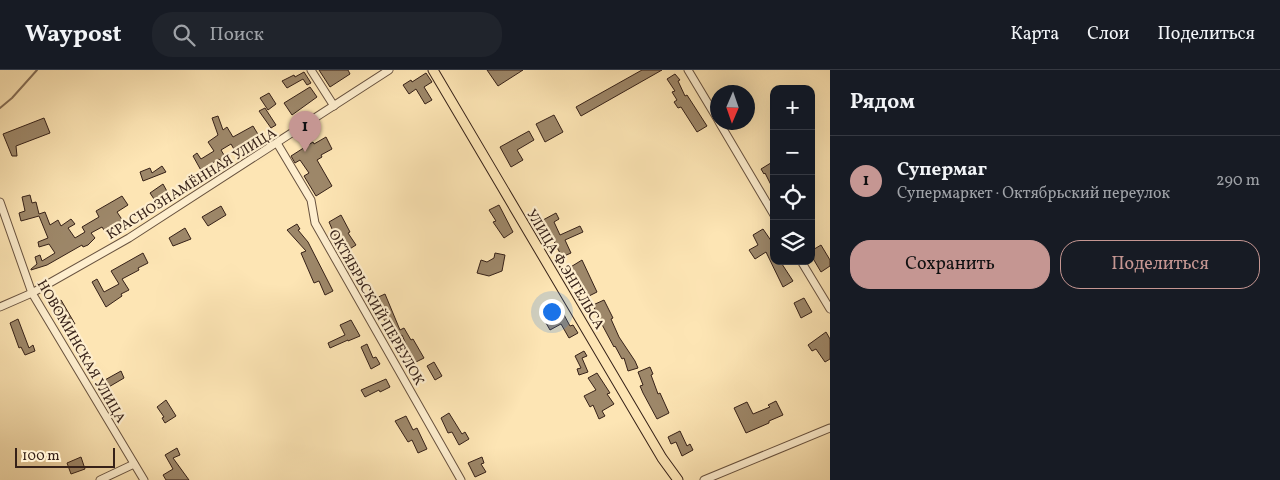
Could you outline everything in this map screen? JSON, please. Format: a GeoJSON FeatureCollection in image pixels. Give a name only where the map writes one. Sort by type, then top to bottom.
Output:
{"type":"FeatureCollection","features":[{"type":"Feature","properties":{"kind":"main road","name":"УЛИЦА Ф.ЭНГЕЛЬСА"},"geometry":{"type":"LineString","coordinates":[[433,70],[662,458],[678,480]]}},
{"type":"Feature","properties":{"kind":"street"},"geometry":{"type":"LineString","coordinates":[[312,70],[334,106]]}},
{"type":"Feature","properties":{"kind":"street","name":"КРАСНОЗНАМЁННАЯ УЛИЦА"},"geometry":{"type":"LineString","coordinates":[[0,307],[32,293],[129,238],[389,70]]}},
{"type":"Feature","properties":{"kind":"street"},"geometry":{"type":"LineString","coordinates":[[688,70],[710,107]]}},
{"type":"Feature","properties":{"kind":"street"},"geometry":{"type":"LineString","coordinates":[[723,130],[770,208]]}},
{"type":"Feature","properties":{"kind":"street","name":"ОКТЯБРЬСКИЙ ПЕРЕУЛОК"},"geometry":{"type":"LineString","coordinates":[[277,143],[311,200],[315,223],[460,480]]}},
{"type":"Feature","properties":{"kind":"street","name":"НОВОМИНСКАЯ УЛИЦА"},"geometry":{"type":"LineString","coordinates":[[0,202],[32,293],[144,480]]}},
{"type":"Feature","properties":{"kind":"street"},"geometry":{"type":"LineString","coordinates":[[803,265],[830,309]]}},
{"type":"Feature","properties":{"kind":"street"},"geometry":{"type":"LineString","coordinates":[[704,480],[830,428]]}},
{"type":"Feature","properties":{"kind":"street"},"geometry":{"type":"LineString","coordinates":[[100,480],[134,464]]}},
{"type":"Feature","properties":{"kind":"building"},"geometry":{"type":"Polygon","coordinates":[[[319,70],[348,70],[350,74],[330,87],[319,70]]]}},
{"type":"Feature","properties":{"kind":"building"},"geometry":{"type":"Polygon","coordinates":[[[487,70],[523,70],[498,86],[487,70]]]}},
{"type":"Feature","properties":{"kind":"building"},"geometry":{"type":"Polygon","coordinates":[[[642,70],[662,70],[581,116],[576,107],[642,70]]]}},
{"type":"Feature","properties":{"kind":"building"},"geometry":{"type":"Polygon","coordinates":[[[304,72],[311,83],[307,85],[303,79],[287,88],[282,81],[294,75],[295,77],[304,72]]]}},
{"type":"Feature","properties":{"kind":"building"},"geometry":{"type":"Polygon","coordinates":[[[426,73],[432,82],[424,87],[432,100],[425,104],[416,89],[409,94],[403,85],[411,80],[412,82],[426,73]]]}},
{"type":"Feature","properties":{"kind":"building"},"geometry":{"type":"Polygon","coordinates":[[[675,74],[680,80],[678,81],[685,96],[687,95],[707,126],[697,132],[681,107],[678,108],[674,102],[677,100],[672,92],[675,91],[667,79],[675,74]]]}},
{"type":"Feature","properties":{"kind":"building"},"geometry":{"type":"Polygon","coordinates":[[[310,87],[317,97],[292,115],[284,103],[310,87]]]}},
{"type":"Feature","properties":{"kind":"building"},"geometry":{"type":"Polygon","coordinates":[[[269,93],[276,104],[268,110],[260,98],[269,93]]]}},
{"type":"Feature","properties":{"kind":"building"},"geometry":{"type":"Polygon","coordinates":[[[265,108],[276,125],[271,128],[259,111],[265,108]]]}},
{"type":"Feature","properties":{"kind":"building"},"geometry":{"type":"Polygon","coordinates":[[[554,115],[563,132],[545,142],[536,124],[554,115]]]}},
{"type":"Feature","properties":{"kind":"building"},"geometry":{"type":"Polygon","coordinates":[[[218,116],[223,130],[227,127],[233,137],[253,126],[259,136],[241,144],[242,146],[235,151],[231,144],[221,150],[227,160],[222,163],[219,159],[206,167],[209,170],[203,174],[193,156],[197,153],[201,159],[214,151],[208,142],[218,135],[212,118],[218,116]]]}},
{"type":"Feature","properties":{"kind":"building"},"geometry":{"type":"Polygon","coordinates":[[[44,118],[50,133],[16,146],[17,156],[12,156],[3,134],[44,118]]]}},
{"type":"Feature","properties":{"kind":"building"},"geometry":{"type":"Polygon","coordinates":[[[529,131],[534,140],[517,150],[523,160],[511,167],[500,147],[529,131]]]}},
{"type":"Feature","properties":{"kind":"building"},"geometry":{"type":"Polygon","coordinates":[[[326,137],[332,149],[321,155],[322,157],[317,160],[332,186],[316,196],[304,176],[309,173],[300,160],[295,163],[291,156],[313,142],[314,144],[326,137]]]}},
{"type":"Feature","properties":{"kind":"building"},"geometry":{"type":"Polygon","coordinates":[[[770,163],[770,183],[765,173],[761,169],[770,163]]]}},
{"type":"Feature","properties":{"kind":"building"},"geometry":{"type":"Polygon","coordinates":[[[162,166],[166,172],[143,181],[140,172],[150,168],[152,173],[162,166]]]}},
{"type":"Feature","properties":{"kind":"building"},"geometry":{"type":"Polygon","coordinates":[[[163,184],[169,195],[156,202],[150,193],[163,184]]]}},
{"type":"Feature","properties":{"kind":"building"},"geometry":{"type":"Polygon","coordinates":[[[30,195],[32,203],[36,202],[39,214],[45,212],[50,225],[58,220],[61,226],[71,219],[75,224],[68,228],[75,238],[85,232],[82,227],[99,217],[96,211],[122,196],[128,205],[117,212],[125,224],[120,227],[119,224],[106,233],[102,227],[91,233],[95,238],[88,245],[83,247],[82,245],[47,265],[31,270],[37,264],[35,257],[40,255],[42,261],[55,253],[49,244],[39,247],[38,242],[48,238],[39,216],[21,221],[19,213],[25,211],[22,197],[30,195]]]}},
{"type":"Feature","properties":{"kind":"building"},"geometry":{"type":"Polygon","coordinates":[[[499,205],[513,232],[504,238],[493,222],[496,221],[489,210],[499,205]]]}},
{"type":"Feature","properties":{"kind":"building"},"geometry":{"type":"Polygon","coordinates":[[[221,206],[226,215],[208,226],[202,217],[221,206]]]}},
{"type":"Feature","properties":{"kind":"building"},"geometry":{"type":"Polygon","coordinates":[[[556,213],[559,219],[554,222],[560,235],[580,226],[583,232],[565,240],[571,253],[562,257],[543,220],[556,213]]]}},
{"type":"Feature","properties":{"kind":"building"},"geometry":{"type":"Polygon","coordinates":[[[341,215],[350,232],[348,233],[356,245],[348,250],[340,236],[336,238],[329,222],[341,215]]]}},
{"type":"Feature","properties":{"kind":"building"},"geometry":{"type":"Polygon","coordinates":[[[297,224],[300,229],[298,230],[308,242],[333,291],[325,295],[319,281],[314,283],[301,253],[306,251],[287,230],[297,224]]]}},
{"type":"Feature","properties":{"kind":"building"},"geometry":{"type":"Polygon","coordinates":[[[185,228],[191,239],[173,246],[169,238],[185,228]]]}},
{"type":"Feature","properties":{"kind":"building"},"geometry":{"type":"Polygon","coordinates":[[[763,229],[770,239],[770,260],[766,252],[755,259],[749,250],[758,245],[753,235],[763,229]]]}},
{"type":"Feature","properties":{"kind":"building"},"geometry":{"type":"Polygon","coordinates":[[[821,245],[830,260],[830,266],[821,272],[815,262],[815,249],[821,245]]]}},
{"type":"Feature","properties":{"kind":"building"},"geometry":{"type":"Polygon","coordinates":[[[143,253],[148,263],[122,279],[129,290],[121,294],[122,296],[106,307],[92,282],[97,279],[104,292],[119,284],[111,271],[143,253]]]}},
{"type":"Feature","properties":{"kind":"building"},"geometry":{"type":"Polygon","coordinates":[[[495,253],[505,255],[502,271],[489,276],[477,273],[481,260],[487,262],[494,258],[495,253]]]}},
{"type":"Feature","properties":{"kind":"building"},"geometry":{"type":"Polygon","coordinates":[[[582,260],[597,292],[587,297],[576,273],[573,274],[569,268],[582,260]]]}},
{"type":"Feature","properties":{"kind":"building"},"geometry":{"type":"Polygon","coordinates":[[[772,265],[783,265],[793,281],[783,287],[772,265]]]}},
{"type":"Feature","properties":{"kind":"building"},"geometry":{"type":"Polygon","coordinates":[[[385,294],[400,330],[404,328],[424,358],[414,363],[402,335],[396,338],[390,327],[388,328],[374,299],[385,294]]]}},
{"type":"Feature","properties":{"kind":"building"},"geometry":{"type":"Polygon","coordinates":[[[804,298],[812,312],[801,318],[794,303],[804,298]]]}},
{"type":"Feature","properties":{"kind":"building"},"geometry":{"type":"Polygon","coordinates":[[[61,300],[75,324],[67,329],[55,304],[61,300]]]}},
{"type":"Feature","properties":{"kind":"building"},"geometry":{"type":"Polygon","coordinates":[[[604,300],[613,318],[611,319],[619,337],[638,368],[628,371],[624,358],[622,359],[614,347],[598,317],[593,305],[604,300]]]}},
{"type":"Feature","properties":{"kind":"building"},"geometry":{"type":"Polygon","coordinates":[[[556,302],[561,314],[563,313],[570,326],[573,325],[578,333],[569,338],[561,324],[550,330],[546,323],[552,319],[546,307],[556,302]]]}},
{"type":"Feature","properties":{"kind":"building"},"geometry":{"type":"Polygon","coordinates":[[[18,319],[29,348],[33,345],[35,351],[25,355],[21,347],[19,348],[10,323],[18,319]]]}},
{"type":"Feature","properties":{"kind":"building"},"geometry":{"type":"Polygon","coordinates":[[[351,320],[360,336],[330,348],[328,343],[345,335],[340,325],[351,320]]]}},
{"type":"Feature","properties":{"kind":"building"},"geometry":{"type":"Polygon","coordinates":[[[826,332],[830,339],[830,359],[825,362],[816,349],[812,351],[808,345],[826,332]]]}},
{"type":"Feature","properties":{"kind":"building"},"geometry":{"type":"Polygon","coordinates":[[[367,344],[373,358],[376,357],[380,364],[371,369],[361,347],[367,344]]]}},
{"type":"Feature","properties":{"kind":"building"},"geometry":{"type":"Polygon","coordinates":[[[584,351],[587,356],[582,358],[588,372],[579,375],[577,369],[581,368],[575,356],[584,351]]]}},
{"type":"Feature","properties":{"kind":"building"},"geometry":{"type":"Polygon","coordinates":[[[434,362],[442,376],[435,380],[427,366],[434,362]]]}},
{"type":"Feature","properties":{"kind":"building"},"geometry":{"type":"Polygon","coordinates":[[[650,367],[658,394],[660,393],[669,413],[657,419],[640,386],[643,385],[638,372],[650,367]]]}},
{"type":"Feature","properties":{"kind":"building"},"geometry":{"type":"Polygon","coordinates":[[[121,371],[124,378],[107,388],[103,381],[121,371]]]}},
{"type":"Feature","properties":{"kind":"building"},"geometry":{"type":"Polygon","coordinates":[[[597,373],[610,393],[607,394],[614,404],[602,411],[605,416],[599,419],[593,405],[590,407],[584,396],[596,390],[588,378],[597,373]]]}},
{"type":"Feature","properties":{"kind":"building"},"geometry":{"type":"Polygon","coordinates":[[[386,379],[390,387],[365,397],[361,390],[386,379]]]}},
{"type":"Feature","properties":{"kind":"building"},"geometry":{"type":"Polygon","coordinates":[[[166,400],[176,416],[165,423],[162,418],[164,417],[157,407],[166,400]]]}},
{"type":"Feature","properties":{"kind":"building"},"geometry":{"type":"Polygon","coordinates":[[[776,401],[783,415],[746,433],[734,408],[747,402],[753,414],[770,407],[768,405],[776,401]]]}},
{"type":"Feature","properties":{"kind":"building"},"geometry":{"type":"Polygon","coordinates":[[[449,413],[462,434],[465,432],[469,439],[459,445],[452,432],[448,433],[441,418],[449,413]]]}},
{"type":"Feature","properties":{"kind":"building"},"geometry":{"type":"Polygon","coordinates":[[[406,416],[413,430],[417,428],[427,449],[418,453],[412,440],[408,442],[395,421],[406,416]]]}},
{"type":"Feature","properties":{"kind":"building"},"geometry":{"type":"Polygon","coordinates":[[[680,431],[687,446],[690,444],[693,450],[682,456],[676,442],[671,444],[668,437],[680,431]]]}},
{"type":"Feature","properties":{"kind":"building"},"geometry":{"type":"Polygon","coordinates":[[[177,448],[180,455],[173,458],[189,480],[166,480],[163,475],[173,469],[165,455],[177,448]]]}},
{"type":"Feature","properties":{"kind":"building"},"geometry":{"type":"Polygon","coordinates":[[[81,457],[85,469],[71,474],[67,463],[81,457]]]}},
{"type":"Feature","properties":{"kind":"building"},"geometry":{"type":"Polygon","coordinates":[[[482,457],[484,463],[481,464],[486,472],[475,477],[468,463],[482,457]]]}},
{"type":"Feature","properties":{"kind":"waterway"},"geometry":{"type":"LineString","coordinates":[[0,108],[12,98],[37,70]]}},
{"type":"Feature","properties":{"kind":"place","name":"Супермаг"},"geometry":{"type":"Point","coordinates":[305,152]}}]}
